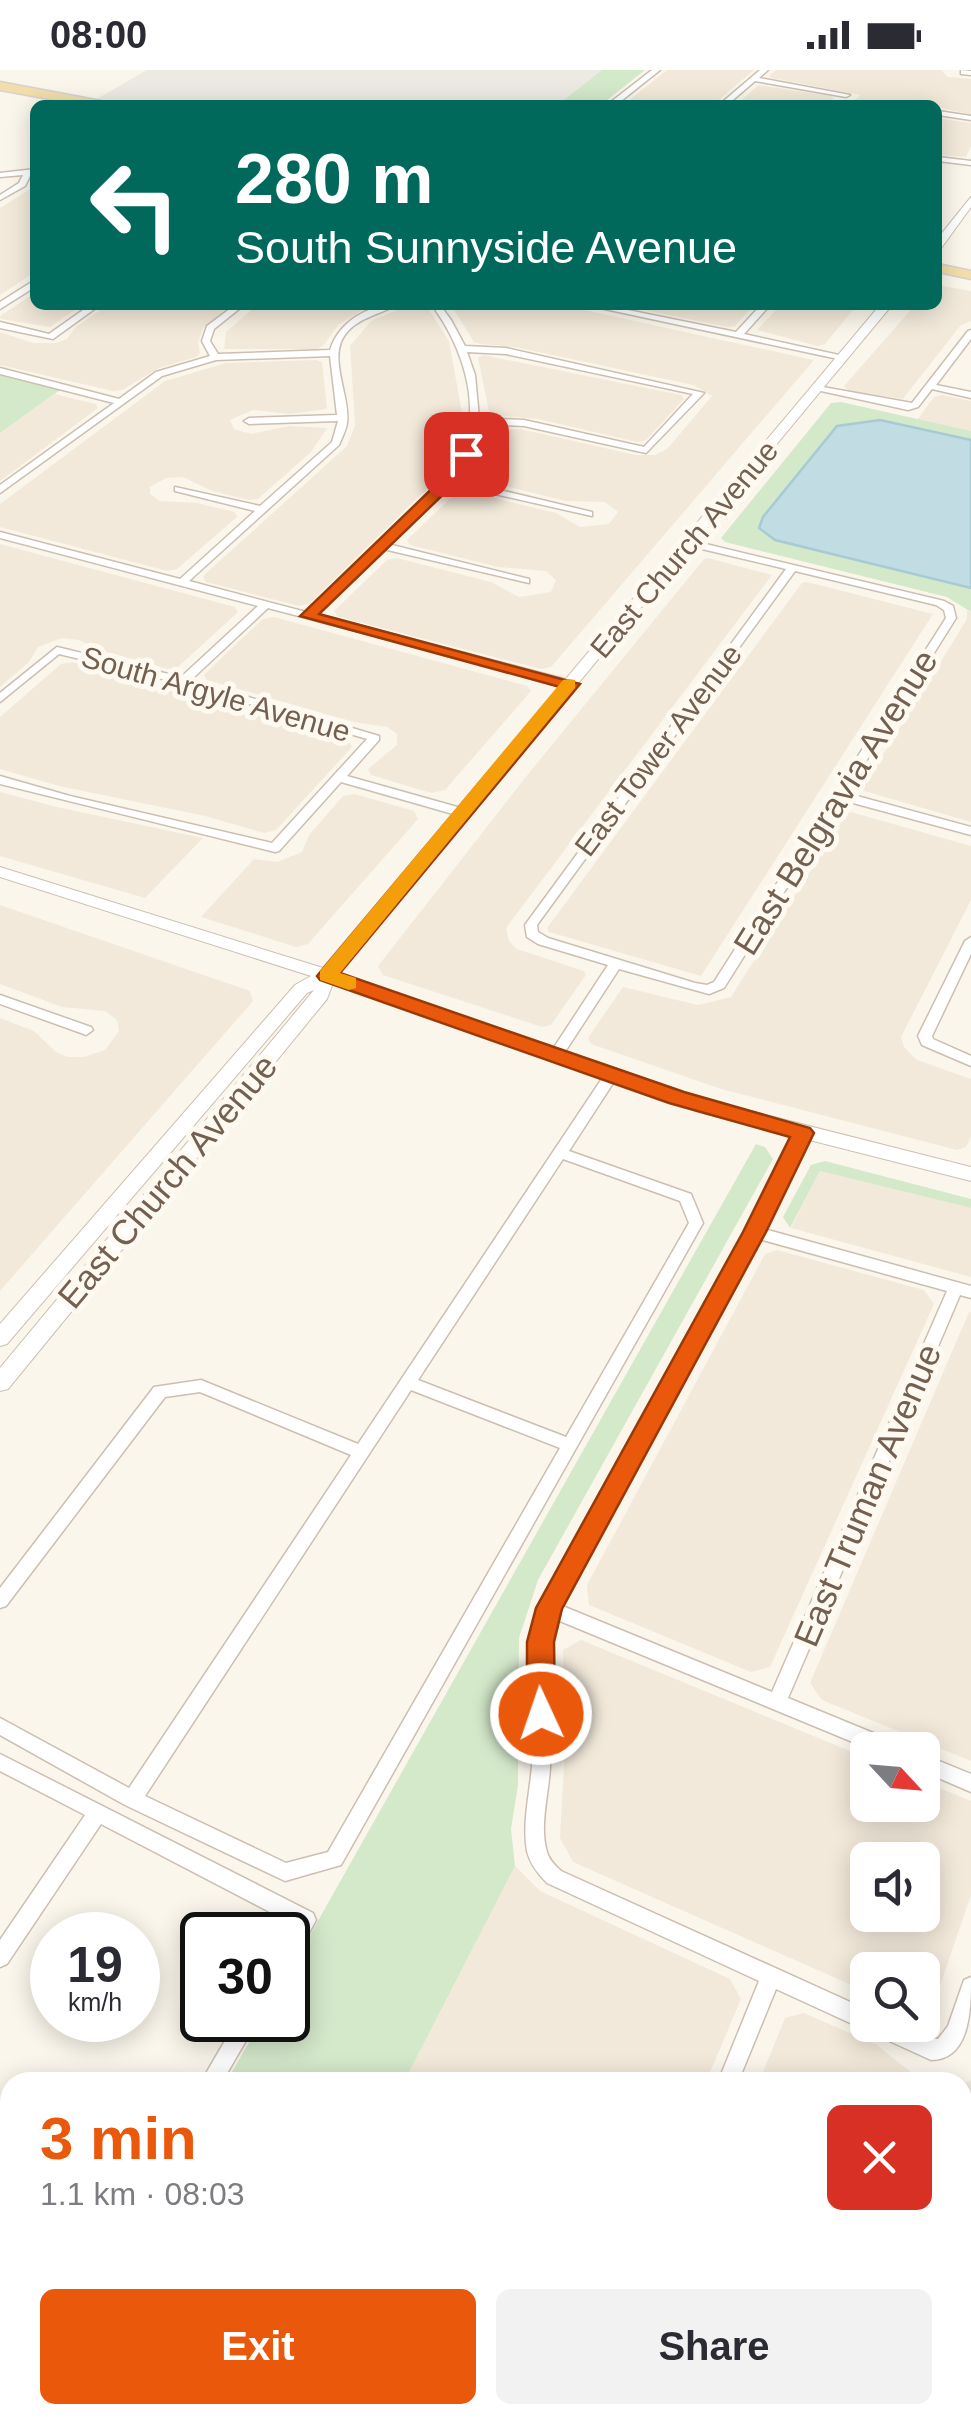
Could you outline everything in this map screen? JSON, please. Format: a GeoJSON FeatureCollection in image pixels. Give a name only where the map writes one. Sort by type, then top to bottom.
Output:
{"type":"FeatureCollection","features":[{"type":"Feature","properties":{"kind":"main road"},"geometry":{"type":"LineString","coordinates":[[0,86],[74,100]]}},
{"type":"Feature","properties":{"kind":"main road"},"geometry":{"type":"LineString","coordinates":[[0,94],[32,100]]}},
{"type":"Feature","properties":{"kind":"main road"},"geometry":{"type":"LineString","coordinates":[[942,269],[971,275]]}},
{"type":"Feature","properties":{"kind":"main road"},"geometry":{"type":"LineString","coordinates":[[942,278],[971,283]]}},
{"type":"Feature","properties":{"kind":"street"},"geometry":{"type":"LineString","coordinates":[[617,100],[656,70]]}},
{"type":"Feature","properties":{"kind":"street"},"geometry":{"type":"LineString","coordinates":[[729,100],[764,70]]}},
{"type":"Feature","properties":{"kind":"street"},"geometry":{"type":"LineString","coordinates":[[753,79],[846,95],[840,100]]}},
{"type":"Feature","properties":{"kind":"street"},"geometry":{"type":"LineString","coordinates":[[942,114],[971,118]]}},
{"type":"Feature","properties":{"kind":"street"},"geometry":{"type":"LineString","coordinates":[[942,159],[971,163]]}},
{"type":"Feature","properties":{"kind":"street"},"geometry":{"type":"LineString","coordinates":[[0,175],[30,171]]}},
{"type":"Feature","properties":{"kind":"street"},"geometry":{"type":"LineString","coordinates":[[0,198],[22,184],[30,174]]}},
{"type":"Feature","properties":{"kind":"street"},"geometry":{"type":"LineString","coordinates":[[942,240],[971,200]]}},
{"type":"Feature","properties":{"kind":"street"},"geometry":{"type":"LineString","coordinates":[[0,306],[30,285]]}},
{"type":"Feature","properties":{"kind":"street"},"geometry":{"type":"LineString","coordinates":[[0,325],[50,336],[89,310]]}},
{"type":"Feature","properties":{"kind":"street"},"geometry":{"type":"LineString","coordinates":[[216,357],[206,341],[210,328],[233,310]]}},
{"type":"Feature","properties":{"kind":"street"},"geometry":{"type":"LineString","coordinates":[[182,582],[336,444],[344,418],[331,353],[341,332],[374,310]]}},
{"type":"Feature","properties":{"kind":"street"},"geometry":{"type":"LineString","coordinates":[[308,616],[448,480],[466,454],[474,420],[463,349],[453,324],[440,310]]}},
{"type":"Feature","properties":{"kind":"street"},"geometry":{"type":"LineString","coordinates":[[614,310],[844,357]]}},
{"type":"Feature","properties":{"kind":"street"},"geometry":{"type":"LineString","coordinates":[[736,336],[761,310]]}},
{"type":"Feature","properties":{"kind":"street","name":"East Church Avenue"},"geometry":{"type":"LineString","coordinates":[[0,1338],[300,990],[327,976],[882,310]]}},
{"type":"Feature","properties":{"kind":"street"},"geometry":{"type":"LineString","coordinates":[[816,388],[908,408],[971,333]]}},
{"type":"Feature","properties":{"kind":"street"},"geometry":{"type":"LineString","coordinates":[[463,349],[506,351],[699,393],[646,450],[524,423],[474,420]]}},
{"type":"Feature","properties":{"kind":"street"},"geometry":{"type":"LineString","coordinates":[[0,490],[159,374],[216,357],[331,353]]}},
{"type":"Feature","properties":{"kind":"street"},"geometry":{"type":"LineString","coordinates":[[0,372],[118,401]]}},
{"type":"Feature","properties":{"kind":"street"},"geometry":{"type":"LineString","coordinates":[[929,386],[971,395]]}},
{"type":"Feature","properties":{"kind":"street"},"geometry":{"type":"LineString","coordinates":[[249,420],[344,418]]}},
{"type":"Feature","properties":{"kind":"street"},"geometry":{"type":"LineString","coordinates":[[448,480],[588,514]]}},
{"type":"Feature","properties":{"kind":"street"},"geometry":{"type":"LineString","coordinates":[[179,489],[264,510]]}},
{"type":"Feature","properties":{"kind":"street"},"geometry":{"type":"LineString","coordinates":[[0,535],[571,684]]}},
{"type":"Feature","properties":{"kind":"street"},"geometry":{"type":"LineString","coordinates":[[688,544],[792,568]]}},
{"type":"Feature","properties":{"kind":"street"},"geometry":{"type":"LineString","coordinates":[[383,546],[525,581]]}},
{"type":"Feature","properties":{"kind":"street","name":"East Belgravia Avenue"},"geometry":{"type":"LineString","coordinates":[[616,963],[710,990],[719,985],[951,618],[949,608],[792,568]]}},
{"type":"Feature","properties":{"kind":"street","name":"East Tower Avenue"},"geometry":{"type":"LineString","coordinates":[[616,963],[532,934],[530,924],[792,568]]}},
{"type":"Feature","properties":{"kind":"street"},"geometry":{"type":"LineString","coordinates":[[183,681],[264,606]]}},
{"type":"Feature","properties":{"kind":"street","name":"South Argyle Avenue"},"geometry":{"type":"LineString","coordinates":[[0,699],[57,650],[183,681],[375,738],[339,778],[464,813]]}},
{"type":"Feature","properties":{"kind":"street"},"geometry":{"type":"LineString","coordinates":[[0,780],[49,796],[214,830],[275,848],[339,778]]}},
{"type":"Feature","properties":{"kind":"street"},"geometry":{"type":"LineString","coordinates":[[838,795],[971,831]]}},
{"type":"Feature","properties":{"kind":"street"},"geometry":{"type":"LineString","coordinates":[[0,872],[327,976],[706,1107],[971,1174]]}},
{"type":"Feature","properties":{"kind":"street"},"geometry":{"type":"LineString","coordinates":[[971,941],[928,1025],[927,1042],[971,1061]]}},
{"type":"Feature","properties":{"kind":"street"},"geometry":{"type":"LineString","coordinates":[[556,1055],[616,963]]}},
{"type":"Feature","properties":{"kind":"street","name":"East Church Avenue"},"geometry":{"type":"LineString","coordinates":[[0,1383],[322,995],[327,976]]}},
{"type":"Feature","properties":{"kind":"street"},"geometry":{"type":"LineString","coordinates":[[0,999],[86,1030]]}},
{"type":"Feature","properties":{"kind":"street"},"geometry":{"type":"LineString","coordinates":[[132,1800],[612,1074]]}},
{"type":"Feature","properties":{"kind":"street"},"geometry":{"type":"LineString","coordinates":[[803,1133],[755,1232],[549,1608],[540,1642],[538,1678],[542,1762],[536,1844],[540,1866],[554,1876],[850,2014]]}},
{"type":"Feature","properties":{"kind":"street"},"geometry":{"type":"LineString","coordinates":[[0,1726],[132,1800],[286,1872],[334,1859],[696,1223],[686,1198],[560,1153]]}},
{"type":"Feature","properties":{"kind":"street"},"geometry":{"type":"LineString","coordinates":[[755,1232],[964,1290]]}},
{"type":"Feature","properties":{"kind":"street","name":"East Truman Avenue"},"geometry":{"type":"LineString","coordinates":[[777,1702],[964,1290]]}},
{"type":"Feature","properties":{"kind":"street"},"geometry":{"type":"LineString","coordinates":[[409,1383],[570,1445]]}},
{"type":"Feature","properties":{"kind":"street"},"geometry":{"type":"LineString","coordinates":[[0,1602],[160,1391],[201,1386],[362,1453]]}},
{"type":"Feature","properties":{"kind":"street"},"geometry":{"type":"LineString","coordinates":[[549,1608],[850,1732]]}},
{"type":"Feature","properties":{"kind":"street"},"geometry":{"type":"LineString","coordinates":[[0,1762],[291,1912]]}},
{"type":"Feature","properties":{"kind":"street"},"geometry":{"type":"LineString","coordinates":[[940,1769],[971,1782]]}},
{"type":"Feature","properties":{"kind":"street"},"geometry":{"type":"LineString","coordinates":[[0,1957],[98,1812]]}},
{"type":"Feature","properties":{"kind":"street"},"geometry":{"type":"LineString","coordinates":[[732,2072],[770,1977]]}},
{"type":"Feature","properties":{"kind":"street"},"geometry":{"type":"LineString","coordinates":[[911,2042],[932,2052],[943,2052],[952,2045],[971,1987]]}},
{"type":"Feature","properties":{"kind":"street"},"geometry":{"type":"LineString","coordinates":[[217,2072],[235,2042]]}},
{"type":"Feature","properties":{"kind":"shaded area"},"geometry":{"type":"Polygon","coordinates":[[[147,70],[602,70],[563,100],[95,100],[147,70]]]}},
{"type":"Feature","properties":{"kind":"shaded area"},"geometry":{"type":"Polygon","coordinates":[[[667,70],[754,70],[719,100],[629,100],[667,70]]]}},
{"type":"Feature","properties":{"kind":"shaded area"},"geometry":{"type":"Polygon","coordinates":[[[776,70],[941,70],[948,77],[971,79],[971,115],[942,108],[942,100],[854,100],[860,95],[769,76],[776,70]]]}},
{"type":"Feature","properties":{"kind":"shaded area"},"geometry":{"type":"Polygon","coordinates":[[[758,85],[834,98],[832,100],[742,100],[758,85]]]}},
{"type":"Feature","properties":{"kind":"shaded area"},"geometry":{"type":"Polygon","coordinates":[[[942,119],[971,123],[971,146],[966,157],[942,155],[942,119]]]}},
{"type":"Feature","properties":{"kind":"shaded area"},"geometry":{"type":"Polygon","coordinates":[[[30,189],[30,275],[0,295],[0,208],[30,189]]]}},
{"type":"Feature","properties":{"kind":"shaded area"},"geometry":{"type":"Polygon","coordinates":[[[942,286],[971,291],[971,321],[960,326],[903,399],[849,391],[844,386],[911,310],[942,310],[942,286]]]}},
{"type":"Feature","properties":{"kind":"shaded area"},"geometry":{"type":"Polygon","coordinates":[[[30,296],[30,310],[75,310],[50,327],[0,316],[30,296]]]}},
{"type":"Feature","properties":{"kind":"shaded area"},"geometry":{"type":"Polygon","coordinates":[[[101,310],[225,310],[203,328],[196,357],[159,368],[122,390],[0,365],[0,332],[33,343],[56,343],[67,339],[76,327],[101,310]]]}},
{"type":"Feature","properties":{"kind":"shaded area"},"geometry":{"type":"Polygon","coordinates":[[[251,310],[362,310],[338,325],[323,346],[316,349],[224,349],[226,332],[251,310]]]}},
{"type":"Feature","properties":{"kind":"shaded area"},"geometry":{"type":"Polygon","coordinates":[[[397,310],[429,310],[449,341],[464,424],[462,441],[449,467],[309,604],[299,606],[206,582],[203,576],[347,446],[355,425],[350,346],[371,321],[397,310]]]}},
{"type":"Feature","properties":{"kind":"shaded area"},"geometry":{"type":"Polygon","coordinates":[[[454,310],[584,310],[814,360],[551,667],[541,669],[337,616],[334,611],[387,560],[397,558],[491,582],[519,597],[551,592],[556,580],[546,571],[498,567],[410,545],[407,540],[456,493],[465,491],[556,513],[580,527],[609,524],[618,512],[605,502],[566,501],[476,479],[472,475],[490,430],[520,429],[636,455],[655,455],[667,449],[712,396],[693,385],[474,342],[454,310]]]}},
{"type":"Feature","properties":{"kind":"shaded area"},"geometry":{"type":"Polygon","coordinates":[[[644,310],[749,310],[735,326],[644,310]]]}},
{"type":"Feature","properties":{"kind":"shaded area"},"geometry":{"type":"Polygon","coordinates":[[[776,310],[853,310],[825,344],[818,346],[757,330],[776,310]]]}},
{"type":"Feature","properties":{"kind":"shaded area"},"geometry":{"type":"Polygon","coordinates":[[[483,355],[681,395],[684,399],[646,440],[637,442],[538,419],[496,415],[489,412],[478,358],[483,355]]]}},
{"type":"Feature","properties":{"kind":"shaded area"},"geometry":{"type":"Polygon","coordinates":[[[322,362],[327,409],[289,414],[253,410],[230,420],[234,429],[251,434],[289,426],[327,428],[311,452],[258,499],[212,491],[183,477],[166,478],[150,487],[150,494],[160,501],[197,503],[235,512],[237,517],[177,569],[167,571],[0,527],[0,504],[165,381],[226,363],[322,362]]]}},
{"type":"Feature","properties":{"kind":"shaded area"},"geometry":{"type":"Polygon","coordinates":[[[55,394],[96,404],[98,408],[0,481],[0,433],[55,394]]]}},
{"type":"Feature","properties":{"kind":"shaded area"},"geometry":{"type":"Polygon","coordinates":[[[934,397],[971,401],[971,431],[917,420],[934,397]]]}},
{"type":"Feature","properties":{"kind":"shaded area"},"geometry":{"type":"Polygon","coordinates":[[[0,544],[235,607],[238,612],[178,667],[168,669],[62,638],[38,647],[29,662],[0,687],[0,544]]]}},
{"type":"Feature","properties":{"kind":"shaded area"},"geometry":{"type":"Polygon","coordinates":[[[708,558],[772,575],[506,928],[509,941],[517,949],[584,971],[586,975],[551,1025],[542,1027],[383,975],[378,966],[529,773],[708,558]]]}},
{"type":"Feature","properties":{"kind":"shaded area"},"geometry":{"type":"Polygon","coordinates":[[[802,583],[933,614],[701,976],[549,932],[547,928],[802,583]]]}},
{"type":"Feature","properties":{"kind":"shaded area"},"geometry":{"type":"Polygon","coordinates":[[[967,611],[971,612],[971,822],[861,790],[967,619],[967,611]]]}},
{"type":"Feature","properties":{"kind":"shaded area"},"geometry":{"type":"Polygon","coordinates":[[[274,617],[527,686],[531,691],[445,790],[431,793],[371,775],[368,769],[397,745],[397,734],[387,727],[354,722],[207,680],[204,675],[236,644],[263,619],[274,617]]]}},
{"type":"Feature","properties":{"kind":"shaded area"},"geometry":{"type":"Polygon","coordinates":[[[72,662],[349,741],[352,747],[276,830],[264,833],[0,769],[0,717],[61,664],[72,662]]]}},
{"type":"Feature","properties":{"kind":"shaded area"},"geometry":{"type":"Polygon","coordinates":[[[0,792],[203,838],[145,898],[0,856],[0,792]]]}},
{"type":"Feature","properties":{"kind":"shaded area"},"geometry":{"type":"Polygon","coordinates":[[[355,794],[414,811],[418,819],[308,944],[296,947],[201,917],[254,859],[277,862],[302,852],[309,835],[343,796],[355,794]]]}},
{"type":"Feature","properties":{"kind":"shaded area"},"geometry":{"type":"Polygon","coordinates":[[[851,812],[971,846],[971,900],[901,1037],[904,1047],[917,1060],[971,1079],[971,1137],[966,1147],[957,1150],[721,1089],[591,1044],[588,1038],[623,987],[698,1005],[731,997],[846,814],[851,812]]]}},
{"type":"Feature","properties":{"kind":"shaded area"},"geometry":{"type":"Polygon","coordinates":[[[0,905],[250,991],[253,1001],[0,1291],[0,1018],[34,1031],[56,1052],[68,1057],[105,1050],[119,1031],[117,1020],[105,1011],[62,1007],[0,984],[0,905]]]}},
{"type":"Feature","properties":{"kind":"shaded area"},"geometry":{"type":"Polygon","coordinates":[[[820,1171],[971,1208],[971,1277],[791,1228],[820,1171]]]}},
{"type":"Feature","properties":{"kind":"shaded area"},"geometry":{"type":"Polygon","coordinates":[[[777,1250],[924,1290],[934,1304],[770,1667],[751,1672],[589,1605],[587,1585],[765,1254],[777,1250]]]}},
{"type":"Feature","properties":{"kind":"shaded area"},"geometry":{"type":"Polygon","coordinates":[[[971,1312],[971,1761],[940,1748],[940,1732],[900,1732],[822,1700],[810,1683],[971,1312]]]}},
{"type":"Feature","properties":{"kind":"shaded area"},"geometry":{"type":"Polygon","coordinates":[[[581,1640],[850,1751],[850,1822],[940,1822],[940,1788],[971,1801],[971,1895],[940,1985],[940,1952],[850,1952],[850,1984],[573,1862],[560,1838],[565,1748],[563,1650],[581,1640]]]}},
{"type":"Feature","properties":{"kind":"shaded area"},"geometry":{"type":"Polygon","coordinates":[[[515,1866],[540,1891],[730,1979],[741,1999],[710,2072],[409,2072],[515,1866]]]}},
{"type":"Feature","properties":{"kind":"shaded area"},"geometry":{"type":"Polygon","coordinates":[[[804,2013],[850,2033],[850,2042],[877,2045],[911,2072],[763,2072],[785,2018],[804,2013]]]}},
{"type":"Feature","properties":{"kind":"green space"},"geometry":{"type":"Polygon","coordinates":[[[602,70],[645,70],[607,100],[563,100],[602,70]]]}},
{"type":"Feature","properties":{"kind":"green space"},"geometry":{"type":"Polygon","coordinates":[[[0,375],[60,390],[0,433],[0,375]]]}},
{"type":"Feature","properties":{"kind":"green space"},"geometry":{"type":"Polygon","coordinates":[[[831,403],[971,431],[971,612],[947,597],[721,538],[831,403]]]}},
{"type":"Feature","properties":{"kind":"green space"},"geometry":{"type":"Polygon","coordinates":[[[756,1144],[765,1147],[773,1159],[538,1580],[519,1638],[518,1785],[511,1829],[515,1866],[409,2072],[232,2072],[249,2042],[310,2042],[310,1935],[756,1144]]]}},
{"type":"Feature","properties":{"kind":"green space"},"geometry":{"type":"Polygon","coordinates":[[[825,1161],[971,1199],[971,1208],[820,1171],[790,1228],[783,1217],[811,1165],[825,1161]]]}},
{"type":"Feature","properties":{"kind":"water"},"geometry":{"type":"Polygon","coordinates":[[[880,420],[971,440],[971,588],[775,540],[759,528],[763,517],[837,426],[880,420]]]}},
{"type":"Feature","properties":{"kind":"slow traffic"},"geometry":{"type":"LineString","coordinates":[[349,983],[327,976],[569,684]]}},
{"type":"Feature","properties":{"kind":"route"},"geometry":{"type":"LineString","coordinates":[[466,454],[448,480],[308,616],[571,684],[327,976],[677,1098],[803,1133],[755,1232],[549,1608],[540,1642],[541,1714]]}}]}
